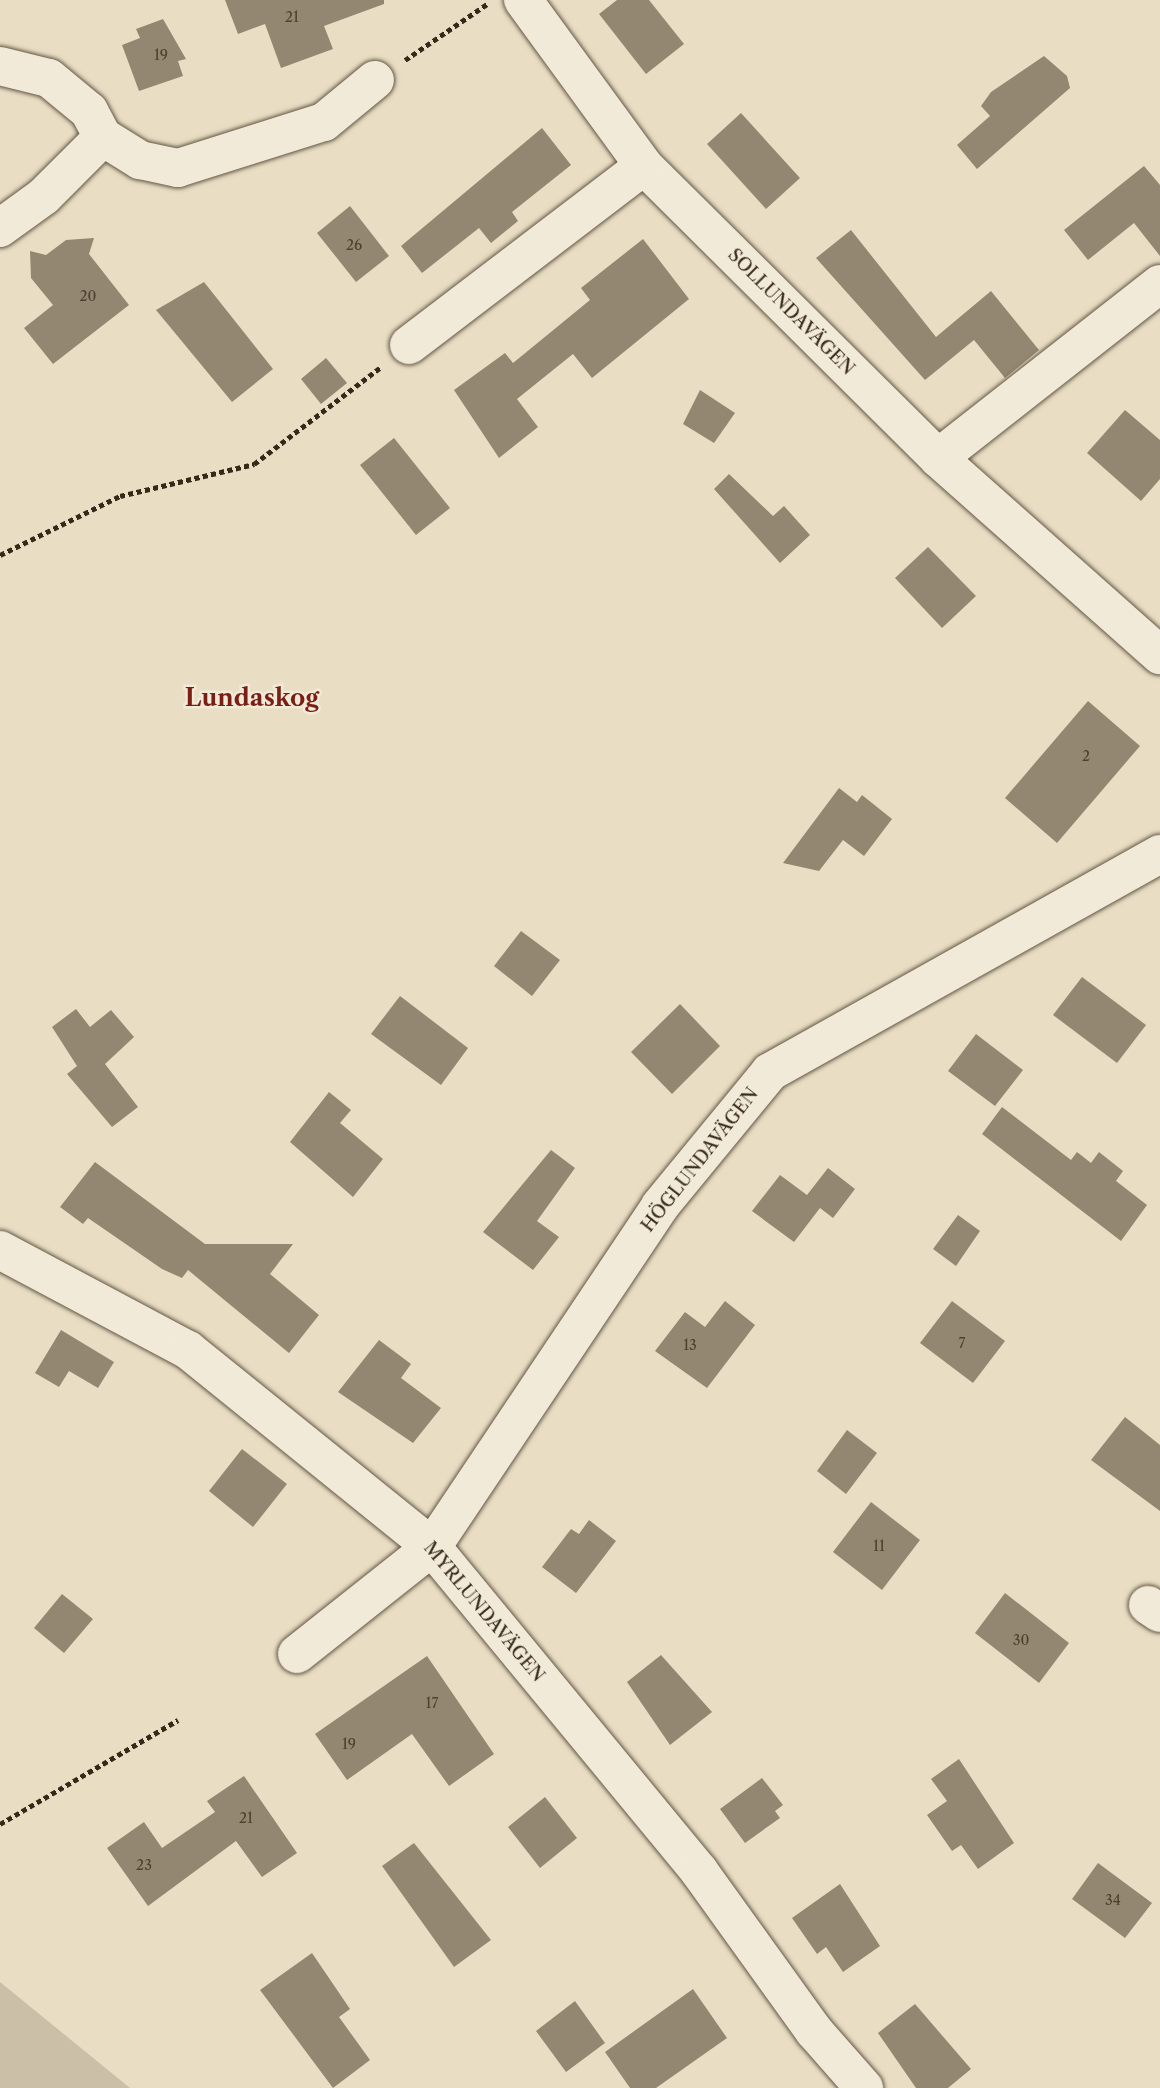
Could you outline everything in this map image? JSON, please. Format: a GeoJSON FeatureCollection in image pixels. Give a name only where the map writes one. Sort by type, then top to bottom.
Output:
{"type":"FeatureCollection","features":[{"type":"Feature","properties":{"kind":"street","name":"SOLLUNDAVÄGEN"},"geometry":{"type":"LineString","coordinates":[[523,0],[644,166],[938,458],[1160,655]]}},
{"type":"Feature","properties":{"kind":"street"},"geometry":{"type":"LineString","coordinates":[[0,66],[49,78],[89,111],[103,137],[140,160],[178,168],[324,122],[375,80]]}},
{"type":"Feature","properties":{"kind":"street"},"geometry":{"type":"LineString","coordinates":[[0,228],[44,196],[103,137]]}},
{"type":"Feature","properties":{"kind":"street"},"geometry":{"type":"LineString","coordinates":[[409,345],[644,166]]}},
{"type":"Feature","properties":{"kind":"street"},"geometry":{"type":"LineString","coordinates":[[938,458],[1160,284]]}},
{"type":"Feature","properties":{"kind":"street","name":"HÖGLUNDAVÄGEN"},"geometry":{"type":"LineString","coordinates":[[297,1654],[432,1547],[660,1206],[770,1072],[1160,854]]}},
{"type":"Feature","properties":{"kind":"street","name":"MYRLUNDAVÄGEN"},"geometry":{"type":"LineString","coordinates":[[0,1250],[188,1350],[432,1547],[699,1871],[814,2031],[864,2088]]}},
{"type":"Feature","properties":{"kind":"path"},"geometry":{"type":"LineString","coordinates":[[375,80],[494,0]]}},
{"type":"Feature","properties":{"kind":"path"},"geometry":{"type":"LineString","coordinates":[[0,555],[120,496],[254,464],[409,345]]}},
{"type":"Feature","properties":{"kind":"path"},"geometry":{"type":"LineString","coordinates":[[0,1824],[178,1720]]}},
{"type":"Feature","properties":{"kind":"shaded area"},"geometry":{"type":"Polygon","coordinates":[[[0,1982],[130,2088],[0,2088],[0,1982]]]}},
{"type":"Feature","properties":{"kind":"building"},"geometry":{"type":"Polygon","coordinates":[[[225,0],[384,0],[384,4],[324,26],[333,49],[281,68],[265,24],[238,34],[225,0]]]}},
{"type":"Feature","properties":{"kind":"building"},"geometry":{"type":"Polygon","coordinates":[[[617,0],[649,0],[684,44],[646,74],[599,14],[617,0]]]}},
{"type":"Feature","properties":{"kind":"building"},"geometry":{"type":"Polygon","coordinates":[[[163,19],[186,59],[178,61],[183,76],[139,91],[122,45],[140,38],[136,29],[163,19]]]}},
{"type":"Feature","properties":{"kind":"building"},"geometry":{"type":"Polygon","coordinates":[[[1044,56],[1067,76],[1070,88],[977,169],[957,145],[990,116],[981,106],[991,92],[1044,56]]]}},
{"type":"Feature","properties":{"kind":"building"},"geometry":{"type":"Polygon","coordinates":[[[741,113],[800,178],[766,209],[707,144],[741,113]]]}},
{"type":"Feature","properties":{"kind":"building"},"geometry":{"type":"Polygon","coordinates":[[[542,128],[571,165],[512,212],[518,221],[491,243],[479,228],[422,273],[401,246],[542,128]]]}},
{"type":"Feature","properties":{"kind":"building"},"geometry":{"type":"Polygon","coordinates":[[[1144,166],[1160,185],[1160,256],[1134,223],[1088,260],[1064,230],[1144,166]]]}},
{"type":"Feature","properties":{"kind":"building"},"geometry":{"type":"Polygon","coordinates":[[[350,206],[389,256],[356,282],[317,233],[350,206]]]}},
{"type":"Feature","properties":{"kind":"building"},"geometry":{"type":"Polygon","coordinates":[[[851,230],[936,337],[991,291],[1039,350],[1005,378],[974,340],[925,380],[816,258],[851,230]]]}},
{"type":"Feature","properties":{"kind":"building"},"geometry":{"type":"Polygon","coordinates":[[[94,238],[89,254],[129,305],[53,364],[24,328],[53,305],[31,278],[30,251],[46,255],[66,240],[94,238]]]}},
{"type":"Feature","properties":{"kind":"building"},"geometry":{"type":"Polygon","coordinates":[[[643,239],[689,299],[592,378],[573,354],[517,399],[538,427],[499,458],[454,390],[505,353],[513,363],[590,300],[581,288],[643,239]]]}},
{"type":"Feature","properties":{"kind":"building"},"geometry":{"type":"Polygon","coordinates":[[[204,282],[273,369],[232,402],[156,310],[204,282]]]}},
{"type":"Feature","properties":{"kind":"building"},"geometry":{"type":"Polygon","coordinates":[[[326,358],[347,383],[321,404],[301,379],[326,358]]]}},
{"type":"Feature","properties":{"kind":"building"},"geometry":{"type":"Polygon","coordinates":[[[700,390],[735,413],[714,443],[683,424],[700,390]]]}},
{"type":"Feature","properties":{"kind":"building"},"geometry":{"type":"Polygon","coordinates":[[[1125,410],[1160,440],[1160,479],[1141,501],[1087,453],[1125,410]]]}},
{"type":"Feature","properties":{"kind":"building"},"geometry":{"type":"Polygon","coordinates":[[[394,438],[450,508],[416,535],[360,465],[394,438]]]}},
{"type":"Feature","properties":{"kind":"building"},"geometry":{"type":"Polygon","coordinates":[[[729,474],[773,516],[784,506],[810,535],[780,563],[714,489],[729,474]]]}},
{"type":"Feature","properties":{"kind":"building"},"geometry":{"type":"Polygon","coordinates":[[[928,547],[976,596],[942,628],[895,578],[928,547]]]}},
{"type":"Feature","properties":{"kind":"building"},"geometry":{"type":"Polygon","coordinates":[[[1088,701],[1140,746],[1057,843],[1005,798],[1088,701]]]}},
{"type":"Feature","properties":{"kind":"building"},"geometry":{"type":"Polygon","coordinates":[[[839,788],[857,802],[862,795],[892,819],[864,856],[843,840],[819,871],[783,863],[839,788]]]}},
{"type":"Feature","properties":{"kind":"building"},"geometry":{"type":"Polygon","coordinates":[[[521,931],[560,960],[532,996],[494,966],[521,931]]]}},
{"type":"Feature","properties":{"kind":"building"},"geometry":{"type":"Polygon","coordinates":[[[1082,977],[1146,1025],[1117,1063],[1053,1015],[1082,977]]]}},
{"type":"Feature","properties":{"kind":"building"},"geometry":{"type":"Polygon","coordinates":[[[400,996],[468,1048],[441,1085],[371,1034],[400,996]]]}},
{"type":"Feature","properties":{"kind":"building"},"geometry":{"type":"Polygon","coordinates":[[[680,1004],[720,1046],[672,1094],[631,1052],[680,1004]]]}},
{"type":"Feature","properties":{"kind":"building"},"geometry":{"type":"Polygon","coordinates":[[[76,1009],[90,1027],[111,1010],[134,1037],[105,1064],[138,1107],[112,1127],[67,1074],[77,1066],[52,1027],[76,1009]]]}},
{"type":"Feature","properties":{"kind":"building"},"geometry":{"type":"Polygon","coordinates":[[[976,1034],[1023,1070],[995,1106],[948,1071],[976,1034]]]}},
{"type":"Feature","properties":{"kind":"building"},"geometry":{"type":"Polygon","coordinates":[[[329,1092],[351,1110],[340,1123],[383,1159],[353,1197],[290,1142],[329,1092]]]}},
{"type":"Feature","properties":{"kind":"building"},"geometry":{"type":"Polygon","coordinates":[[[1002,1107],[1071,1160],[1077,1152],[1091,1163],[1099,1152],[1123,1171],[1116,1181],[1147,1205],[1121,1241],[982,1134],[1002,1107]]]}},
{"type":"Feature","properties":{"kind":"building"},"geometry":{"type":"Polygon","coordinates":[[[551,1150],[575,1168],[537,1221],[559,1237],[533,1270],[483,1232],[551,1150]]]}},
{"type":"Feature","properties":{"kind":"building"},"geometry":{"type":"Polygon","coordinates":[[[95,1162],[205,1244],[293,1244],[270,1274],[319,1315],[289,1353],[188,1270],[182,1278],[162,1269],[88,1218],[83,1224],[60,1207],[95,1162]]]}},
{"type":"Feature","properties":{"kind":"building"},"geometry":{"type":"Polygon","coordinates":[[[828,1168],[855,1189],[833,1218],[820,1208],[794,1242],[752,1211],[780,1175],[807,1195],[828,1168]]]}},
{"type":"Feature","properties":{"kind":"building"},"geometry":{"type":"Polygon","coordinates":[[[958,1215],[980,1231],[956,1266],[933,1249],[958,1215]]]}},
{"type":"Feature","properties":{"kind":"building"},"geometry":{"type":"Polygon","coordinates":[[[725,1301],[755,1325],[707,1388],[655,1351],[685,1312],[705,1327],[725,1301]]]}},
{"type":"Feature","properties":{"kind":"building"},"geometry":{"type":"Polygon","coordinates":[[[952,1301],[1005,1341],[973,1383],[920,1343],[952,1301]]]}},
{"type":"Feature","properties":{"kind":"building"},"geometry":{"type":"Polygon","coordinates":[[[61,1330],[114,1362],[98,1388],[69,1371],[59,1387],[35,1373],[61,1330]]]}},
{"type":"Feature","properties":{"kind":"building"},"geometry":{"type":"Polygon","coordinates":[[[379,1340],[411,1364],[401,1378],[441,1408],[413,1443],[338,1392],[379,1340]]]}},
{"type":"Feature","properties":{"kind":"building"},"geometry":{"type":"Polygon","coordinates":[[[1125,1417],[1160,1445],[1160,1511],[1091,1460],[1125,1417]]]}},
{"type":"Feature","properties":{"kind":"building"},"geometry":{"type":"Polygon","coordinates":[[[847,1430],[877,1453],[846,1494],[817,1471],[847,1430]]]}},
{"type":"Feature","properties":{"kind":"building"},"geometry":{"type":"Polygon","coordinates":[[[242,1449],[287,1484],[253,1527],[209,1491],[242,1449]]]}},
{"type":"Feature","properties":{"kind":"building"},"geometry":{"type":"Polygon","coordinates":[[[871,1502],[920,1540],[882,1590],[833,1552],[871,1502]]]}},
{"type":"Feature","properties":{"kind":"building"},"geometry":{"type":"Polygon","coordinates":[[[589,1520],[616,1541],[576,1593],[542,1567],[571,1529],[579,1534],[589,1520]]]}},
{"type":"Feature","properties":{"kind":"building"},"geometry":{"type":"Polygon","coordinates":[[[1005,1593],[1069,1643],[1039,1683],[975,1633],[1005,1593]]]}},
{"type":"Feature","properties":{"kind":"building"},"geometry":{"type":"Polygon","coordinates":[[[62,1594],[93,1619],[64,1653],[34,1628],[62,1594]]]}},
{"type":"Feature","properties":{"kind":"building"},"geometry":{"type":"Polygon","coordinates":[[[661,1655],[712,1712],[670,1745],[627,1682],[661,1655]]]}},
{"type":"Feature","properties":{"kind":"building"},"geometry":{"type":"Polygon","coordinates":[[[427,1656],[494,1754],[449,1786],[412,1734],[347,1780],[315,1734],[427,1656]]]}},
{"type":"Feature","properties":{"kind":"building"},"geometry":{"type":"Polygon","coordinates":[[[959,1759],[1014,1843],[978,1869],[961,1845],[952,1851],[927,1815],[947,1801],[931,1779],[959,1759]]]}},
{"type":"Feature","properties":{"kind":"building"},"geometry":{"type":"Polygon","coordinates":[[[244,1776],[297,1853],[262,1877],[236,1841],[148,1906],[107,1848],[144,1822],[162,1848],[215,1812],[207,1801],[244,1776]]]}},
{"type":"Feature","properties":{"kind":"building"},"geometry":{"type":"Polygon","coordinates":[[[762,1778],[783,1805],[775,1811],[780,1818],[745,1843],[720,1809],[762,1778]]]}},
{"type":"Feature","properties":{"kind":"building"},"geometry":{"type":"Polygon","coordinates":[[[545,1797],[577,1838],[540,1868],[508,1827],[545,1797]]]}},
{"type":"Feature","properties":{"kind":"building"},"geometry":{"type":"Polygon","coordinates":[[[414,1843],[491,1940],[454,1967],[382,1866],[414,1843]]]}},
{"type":"Feature","properties":{"kind":"building"},"geometry":{"type":"Polygon","coordinates":[[[1098,1863],[1152,1903],[1125,1938],[1072,1899],[1098,1863]]]}},
{"type":"Feature","properties":{"kind":"building"},"geometry":{"type":"Polygon","coordinates":[[[840,1884],[880,1946],[843,1972],[826,1947],[817,1954],[792,1918],[840,1884]]]}},
{"type":"Feature","properties":{"kind":"building"},"geometry":{"type":"Polygon","coordinates":[[[312,1953],[350,2009],[339,2017],[370,2060],[333,2088],[260,1990],[312,1953]]]}},
{"type":"Feature","properties":{"kind":"building"},"geometry":{"type":"Polygon","coordinates":[[[693,1989],[727,2038],[656,2088],[630,2088],[605,2052],[693,1989]]]}},
{"type":"Feature","properties":{"kind":"building"},"geometry":{"type":"Polygon","coordinates":[[[575,2001],[605,2043],[566,2072],[536,2031],[575,2001]]]}},
{"type":"Feature","properties":{"kind":"building"},"geometry":{"type":"Polygon","coordinates":[[[915,2004],[971,2069],[948,2088],[916,2088],[878,2033],[915,2004]]]}},
{"type":"Feature","properties":{"kind":"district","name":"Lundaskog"},"geometry":{"type":"Point","coordinates":[252,698]}}]}
